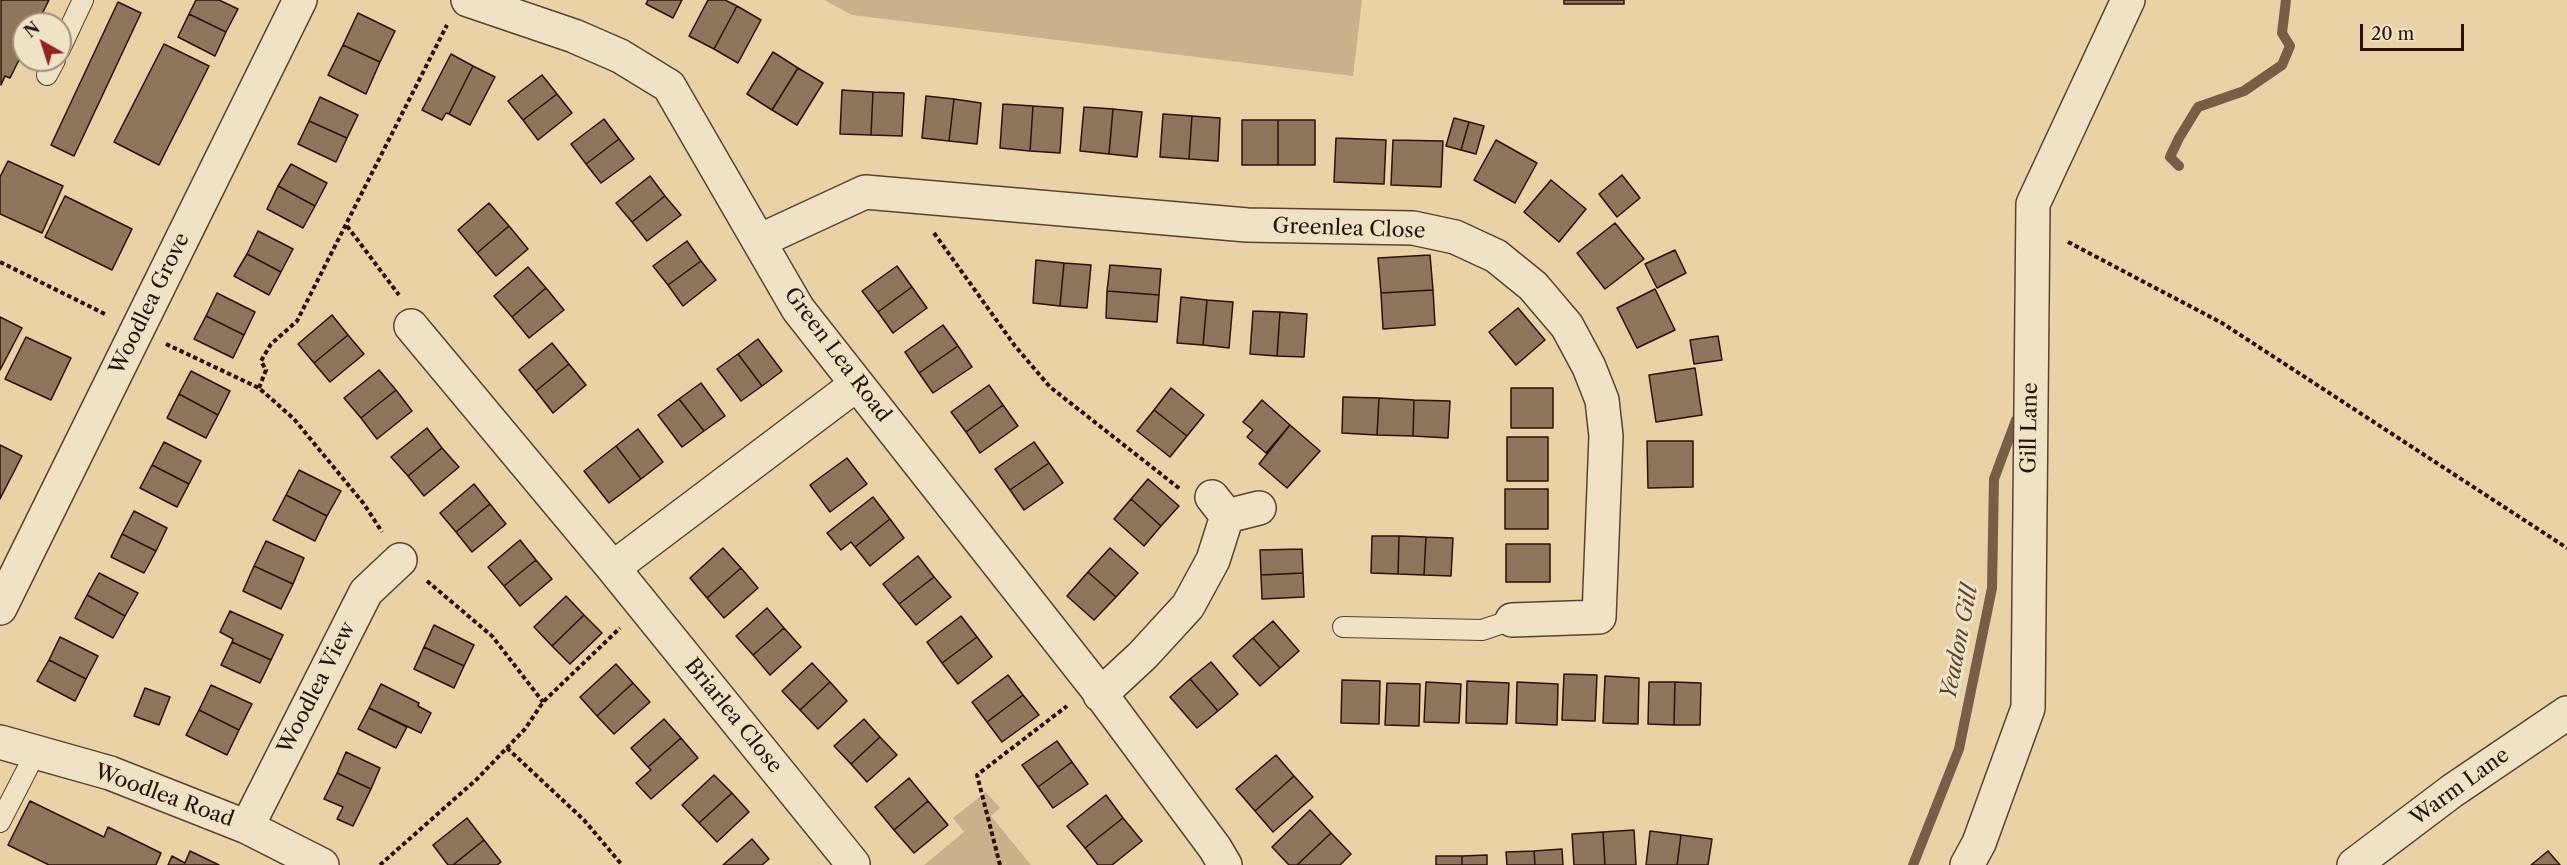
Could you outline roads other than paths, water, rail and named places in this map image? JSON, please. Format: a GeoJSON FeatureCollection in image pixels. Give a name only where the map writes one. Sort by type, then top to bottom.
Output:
{"type":"FeatureCollection","features":[{"type":"Feature","properties":{"kind":"street","name":"Woodlea Grove"},"geometry":{"type":"LineString","coordinates":[[0,608],[300,0]]}},
{"type":"Feature","properties":{"kind":"street","name":"Gill Lane"},"geometry":{"type":"LineString","coordinates":[[1967,865],[1979,843],[2028,708],[2033,204],[2128,0]]}},
{"type":"Feature","properties":{"kind":"street","name":"Green Lea Road"},"geometry":{"type":"LineString","coordinates":[[458,10],[574,36],[620,56],[669,86],[798,309],[1097,690],[1215,848],[1225,865]]}},
{"type":"Feature","properties":{"kind":"street","name":"Greenlea Close"},"geometry":{"type":"LineString","coordinates":[[759,241],[865,192],[1247,225],[1413,228],[1455,237],[1496,256],[1533,286],[1567,326],[1589,367],[1602,400],[1606,436],[1599,617],[1512,620]]}},
{"type":"Feature","properties":{"kind":"street","name":"Briarlea Close"},"geometry":{"type":"LineString","coordinates":[[411,326],[613,568],[853,864]]}},
{"type":"Feature","properties":{"kind":"street"},"geometry":{"type":"LineString","coordinates":[[613,568],[856,384]]}},
{"type":"Feature","properties":{"kind":"street"},"geometry":{"type":"LineString","coordinates":[[1097,690],[1143,656],[1188,606],[1213,560],[1219,506],[1259,508]]}},
{"type":"Feature","properties":{"kind":"street","name":"Woodlea View"},"geometry":{"type":"LineString","coordinates":[[247,826],[366,592],[400,560]]}},
{"type":"Feature","properties":{"kind":"street","name":"Warm Lane"},"geometry":{"type":"LineString","coordinates":[[2354,865],[2452,791],[2567,713]]}},
{"type":"Feature","properties":{"kind":"street","name":"Woodlea Road"},"geometry":{"type":"LineString","coordinates":[[0,742],[110,773],[247,826],[322,865]]}},
{"type":"Feature","properties":{"kind":"lane"},"geometry":{"type":"LineString","coordinates":[[72,23],[83,0]]}},
{"type":"Feature","properties":{"kind":"lane"},"geometry":{"type":"LineString","coordinates":[[1343,627],[1482,630],[1512,620]]}},
{"type":"Feature","properties":{"kind":"lane"},"geometry":{"type":"LineString","coordinates":[[0,822],[36,752]]}},
{"type":"Feature","properties":{"kind":"waterway","name":"Yeadon Gill"},"geometry":{"type":"LineString","coordinates":[[2179,166],[2170,157],[2198,107],[2244,91],[2282,65],[2290,46],[2282,33],[2286,0]]}},
{"type":"Feature","properties":{"kind":"waterway","name":"Yeadon Gill"},"geometry":{"type":"LineString","coordinates":[[1913,865],[1959,749],[1992,588],[1994,479],[2016,420]]}}]}
